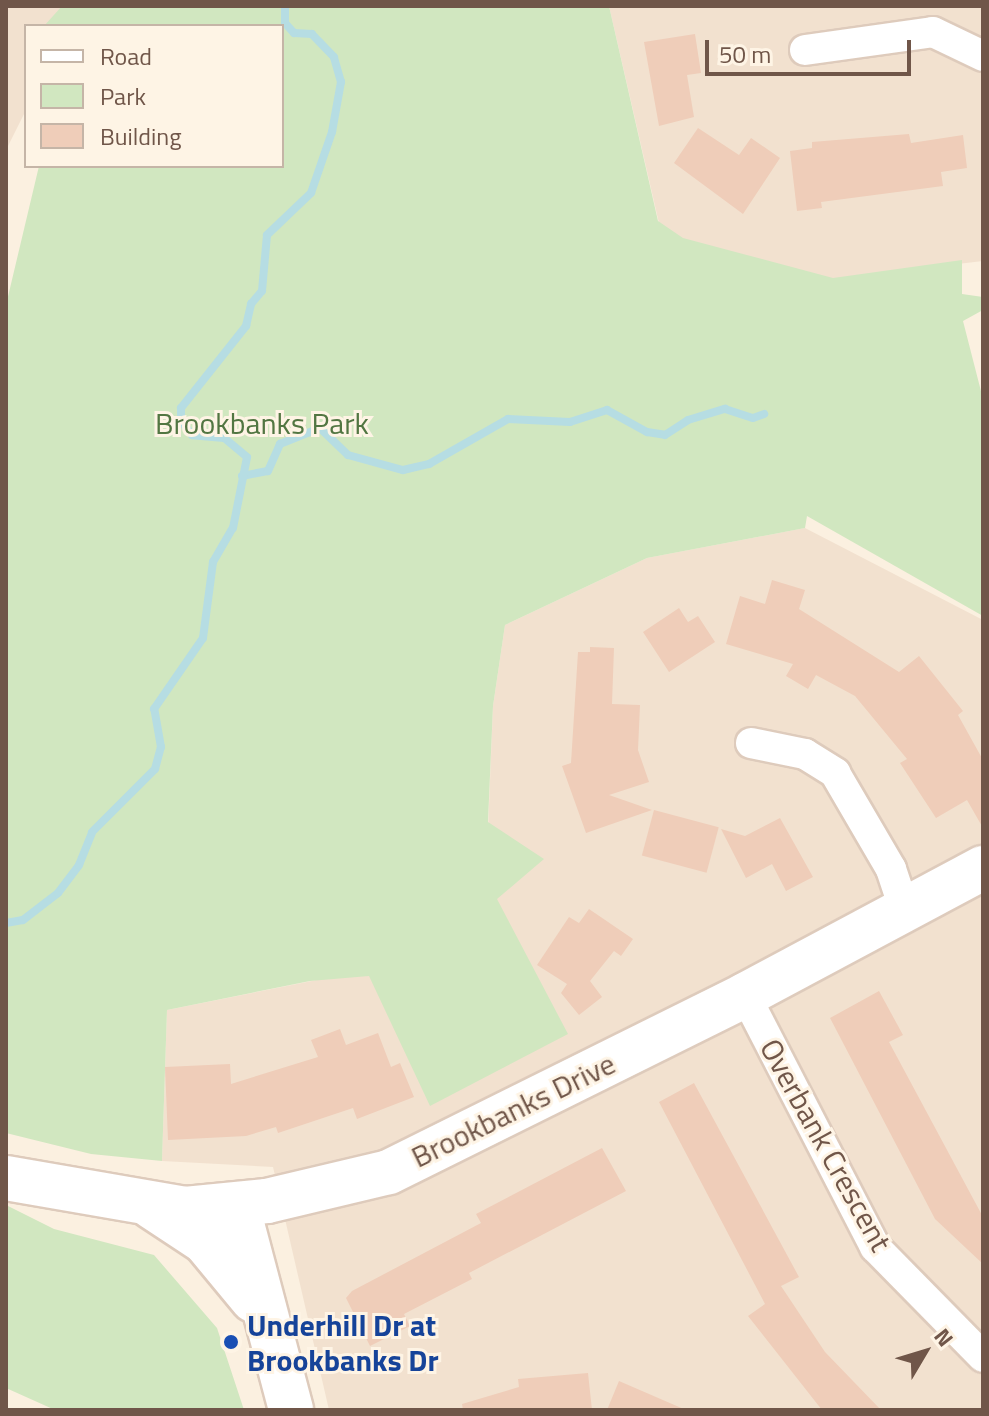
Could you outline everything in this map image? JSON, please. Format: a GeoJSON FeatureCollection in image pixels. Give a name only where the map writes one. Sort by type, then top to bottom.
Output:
{"type":"FeatureCollection","features":[{"type":"Feature","properties":{"kind":"street"},"geometry":{"type":"LineString","coordinates":[[805,50],[933,32],[983,56]]}},
{"type":"Feature","properties":{"kind":"street"},"geometry":{"type":"LineString","coordinates":[[751,743],[805,754],[835,773],[891,869],[904,908]]}},
{"type":"Feature","properties":{"kind":"street","name":"Brookbanks Drive"},"geometry":{"type":"LineString","coordinates":[[6,1178],[150,1206],[237,1205],[389,1172],[745,995],[983,868]]}},
{"type":"Feature","properties":{"kind":"street","name":"Overbank Crescent"},"geometry":{"type":"LineString","coordinates":[[745,995],[875,1247],[983,1357]]}},
{"type":"Feature","properties":{"kind":"street"},"geometry":{"type":"LineString","coordinates":[[237,1205],[262,1313],[291,1410]]}},
{"type":"Feature","properties":{"kind":"street"},"geometry":{"type":"LineString","coordinates":[[150,1206],[205,1242],[237,1274],[262,1313]]}},
{"type":"Feature","properties":{"kind":"shaded area"},"geometry":{"type":"Polygon","coordinates":[[[6,6],[96,6],[82,24],[24,24],[24,114],[6,150],[6,6]]]}},
{"type":"Feature","properties":{"kind":"shaded area"},"geometry":{"type":"Polygon","coordinates":[[[609,6],[983,6],[983,261],[755,288],[661,232],[609,6]]]}},
{"type":"Feature","properties":{"kind":"shaded area"},"geometry":{"type":"Polygon","coordinates":[[[805,528],[983,620],[983,1410],[329,1410],[273,1167],[162,1161],[167,1010],[367,970],[485,906],[493,706],[505,625],[647,558],[805,528]]]}},
{"type":"Feature","properties":{"kind":"green space","name":"Brookbanks Park"},"geometry":{"type":"Polygon","coordinates":[[[62,6],[609,6],[658,221],[683,238],[833,278],[962,260],[962,294],[983,297],[983,310],[963,321],[983,399],[983,616],[807,516],[805,528],[647,558],[505,625],[493,706],[488,822],[544,859],[497,899],[568,1034],[430,1106],[369,976],[310,981],[167,1010],[162,1161],[91,1154],[6,1133],[6,305],[39,168],[284,168],[284,24],[46,24],[62,6]]]}},
{"type":"Feature","properties":{"kind":"green space"},"geometry":{"type":"Polygon","coordinates":[[[6,1205],[54,1229],[154,1255],[217,1328],[244,1410],[55,1410],[6,1388],[6,1205]]]}},
{"type":"Feature","properties":{"kind":"building"},"geometry":{"type":"Polygon","coordinates":[[[695,34],[701,73],[687,75],[694,117],[659,126],[644,42],[695,34]]]}},
{"type":"Feature","properties":{"kind":"building"},"geometry":{"type":"Polygon","coordinates":[[[698,128],[739,155],[751,138],[780,158],[743,214],[674,163],[698,128]]]}},
{"type":"Feature","properties":{"kind":"building"},"geometry":{"type":"Polygon","coordinates":[[[909,134],[911,143],[963,135],[967,168],[941,172],[943,186],[821,202],[822,208],[797,211],[790,151],[812,148],[812,142],[909,134]]]}},
{"type":"Feature","properties":{"kind":"building"},"geometry":{"type":"Polygon","coordinates":[[[772,580],[805,590],[799,609],[899,672],[919,656],[963,711],[958,715],[983,760],[983,828],[967,800],[936,818],[900,763],[907,759],[855,696],[816,675],[808,689],[786,676],[793,664],[726,644],[740,596],[765,604],[772,580]]]}},
{"type":"Feature","properties":{"kind":"building"},"geometry":{"type":"Polygon","coordinates":[[[679,608],[688,622],[698,616],[715,642],[669,672],[643,632],[679,608]]]}},
{"type":"Feature","properties":{"kind":"building"},"geometry":{"type":"Polygon","coordinates":[[[590,647],[614,648],[612,704],[640,705],[638,750],[649,782],[609,795],[652,810],[586,833],[562,766],[571,763],[578,652],[590,652],[590,647]]]}},
{"type":"Feature","properties":{"kind":"building"},"geometry":{"type":"Polygon","coordinates":[[[654,810],[719,827],[707,873],[642,855],[654,810]]]}},
{"type":"Feature","properties":{"kind":"building"},"geometry":{"type":"Polygon","coordinates":[[[780,818],[813,877],[786,891],[772,864],[746,878],[721,829],[745,836],[780,818]]]}},
{"type":"Feature","properties":{"kind":"building"},"geometry":{"type":"Polygon","coordinates":[[[589,909],[633,939],[621,956],[614,951],[590,981],[602,997],[579,1015],[561,993],[567,984],[537,965],[569,917],[579,923],[589,909]]]}},
{"type":"Feature","properties":{"kind":"building"},"geometry":{"type":"Polygon","coordinates":[[[879,991],[903,1035],[889,1042],[983,1217],[983,1264],[935,1219],[830,1018],[879,991]]]}},
{"type":"Feature","properties":{"kind":"building"},"geometry":{"type":"Polygon","coordinates":[[[340,1029],[346,1045],[378,1033],[391,1067],[400,1063],[414,1097],[357,1119],[353,1108],[278,1133],[276,1127],[246,1136],[168,1140],[165,1067],[230,1064],[231,1084],[318,1057],[311,1040],[340,1029]]]}},
{"type":"Feature","properties":{"kind":"building"},"geometry":{"type":"Polygon","coordinates":[[[694,1083],[799,1277],[781,1286],[825,1352],[881,1410],[822,1410],[748,1316],[765,1304],[659,1102],[694,1083]]]}},
{"type":"Feature","properties":{"kind":"building"},"geometry":{"type":"Polygon","coordinates":[[[602,1148],[626,1191],[469,1273],[472,1279],[404,1314],[410,1326],[370,1346],[346,1298],[352,1291],[481,1223],[476,1214],[602,1148]]]}},
{"type":"Feature","properties":{"kind":"building"},"geometry":{"type":"Polygon","coordinates":[[[588,1373],[592,1410],[463,1410],[462,1404],[519,1387],[518,1379],[588,1373]]]}},
{"type":"Feature","properties":{"kind":"building"},"geometry":{"type":"Polygon","coordinates":[[[619,1381],[686,1410],[607,1410],[619,1381]]]}},
{"type":"Feature","properties":{"kind":"waterway"},"geometry":{"type":"LineString","coordinates":[[6,923],[23,920],[58,893],[79,865],[92,832],[155,769],[161,747],[154,709],[203,638],[213,562],[233,528],[247,457],[224,438],[192,435],[181,421],[181,408],[246,326],[251,304],[262,291],[267,235],[311,193],[332,132],[341,82],[334,57],[312,34],[294,33],[285,23],[285,6]]}},
{"type":"Feature","properties":{"kind":"waterway"},"geometry":{"type":"LineString","coordinates":[[242,476],[268,471],[280,444],[320,428],[348,455],[403,470],[429,464],[508,419],[570,422],[607,410],[647,432],[665,435],[688,420],[725,409],[753,418],[764,414]]}},
{"type":"Feature","properties":{"kind":"place","name":"Underhill Dr at Brookbanks Dr"},"geometry":{"type":"Point","coordinates":[231,1342]}}]}
